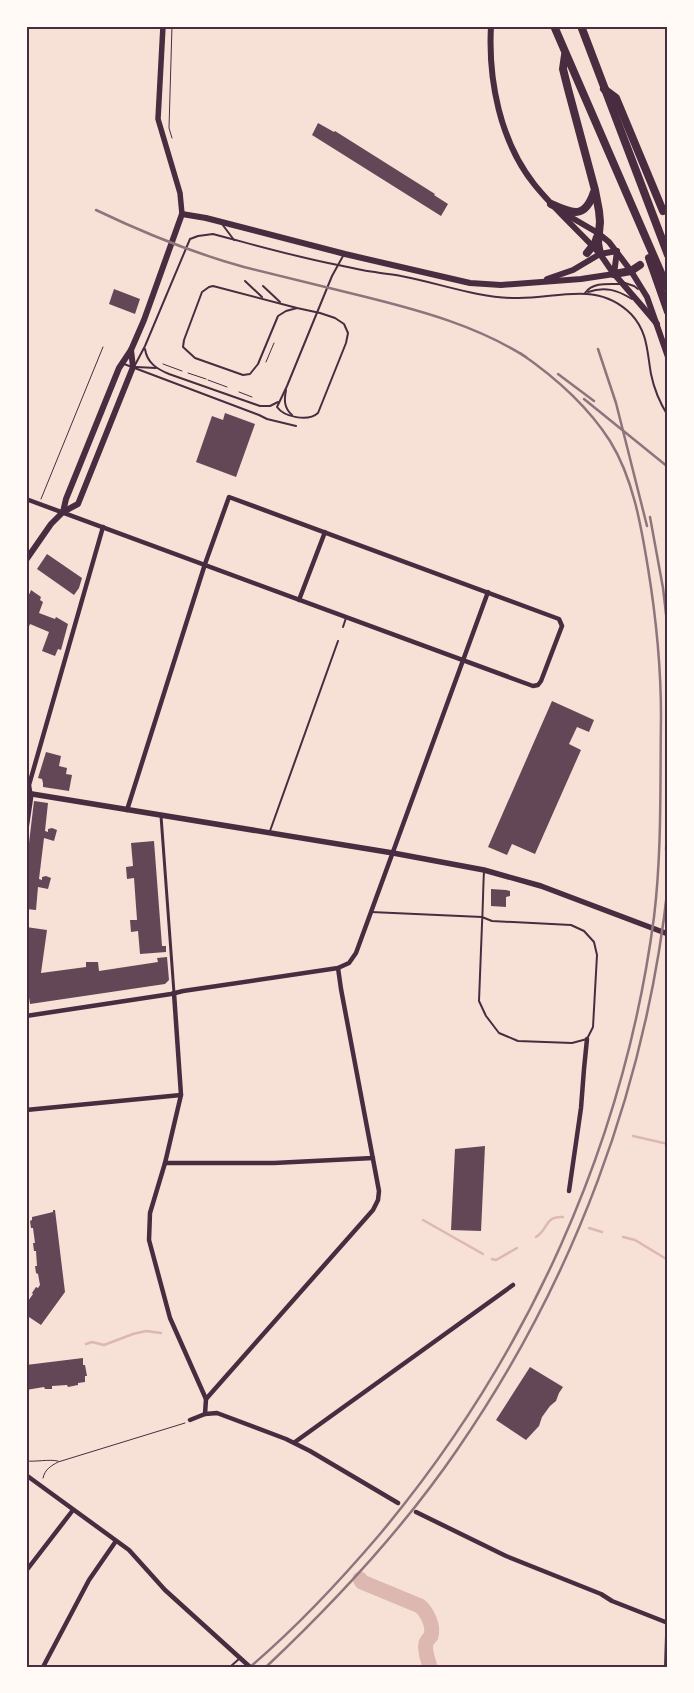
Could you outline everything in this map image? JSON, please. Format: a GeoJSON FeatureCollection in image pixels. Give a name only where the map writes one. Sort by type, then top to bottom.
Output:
{"type":"FeatureCollection","features":[{"type":"Feature","properties":{"kind":"highway"},"geometry":{"type":"LineString","coordinates":[[554,26],[668,289]]}},
{"type":"Feature","properties":{"kind":"highway"},"geometry":{"type":"LineString","coordinates":[[581,26],[668,255]]}},
{"type":"Feature","properties":{"kind":"highway"},"geometry":{"type":"LineString","coordinates":[[565,53],[563,69],[599,212],[598,243],[600,254]]}},
{"type":"Feature","properties":{"kind":"highway"},"geometry":{"type":"LineString","coordinates":[[604,89],[616,98],[663,211]]}},
{"type":"Feature","properties":{"kind":"highway"},"geometry":{"type":"LineString","coordinates":[[551,204],[569,212],[580,212],[587,208],[595,190]]}},
{"type":"Feature","properties":{"kind":"highway"},"geometry":{"type":"LineString","coordinates":[[634,214],[668,312]]}},
{"type":"Feature","properties":{"kind":"highway"},"geometry":{"type":"LineString","coordinates":[[590,250],[598,233]]}},
{"type":"Feature","properties":{"kind":"highway"},"geometry":{"type":"LineString","coordinates":[[614,274],[631,271],[640,265]]}},
{"type":"Feature","properties":{"kind":"main road"},"geometry":{"type":"LineString","coordinates":[[491,26],[490,56],[500,115],[512,148],[532,182],[582,237],[590,250],[600,254],[614,274],[624,283],[656,324]]}},
{"type":"Feature","properties":{"kind":"main road"},"geometry":{"type":"LineString","coordinates":[[551,204],[598,233],[617,251],[647,297],[668,357]]}},
{"type":"Feature","properties":{"kind":"main road"},"geometry":{"type":"LineString","coordinates":[[63,512],[66,499],[122,363],[131,350],[144,320],[182,214],[470,283],[501,285],[581,279],[614,274]]}},
{"type":"Feature","properties":{"kind":"main road"},"geometry":{"type":"LineString","coordinates":[[582,265],[590,250]]}},
{"type":"Feature","properties":{"kind":"main road"},"geometry":{"type":"LineString","coordinates":[[536,282],[572,270],[600,254],[617,251]]}},
{"type":"Feature","properties":{"kind":"main road"},"geometry":{"type":"LineString","coordinates":[[614,274],[617,251]]}},
{"type":"Feature","properties":{"kind":"main road"},"geometry":{"type":"LineString","coordinates":[[26,560],[51,524],[63,512],[78,504],[133,367],[131,350]]}},
{"type":"Feature","properties":{"kind":"main road"},"geometry":{"type":"LineString","coordinates":[[667,1667],[668,1635]]}},
{"type":"Feature","properties":{"kind":"street"},"geometry":{"type":"LineString","coordinates":[[163,26],[158,119],[181,197],[182,214]]}},
{"type":"Feature","properties":{"kind":"street"},"geometry":{"type":"LineString","coordinates":[[26,499],[205,564],[532,686],[538,685],[542,681],[562,626],[561,622],[559,619],[488,592],[229,497],[205,564],[127,810]]}},
{"type":"Feature","properties":{"kind":"street"},"geometry":{"type":"LineString","coordinates":[[26,832],[29,788],[103,527]]}},
{"type":"Feature","properties":{"kind":"street"},"geometry":{"type":"LineString","coordinates":[[299,600],[325,532]]}},
{"type":"Feature","properties":{"kind":"street"},"geometry":{"type":"LineString","coordinates":[[26,1016],[338,968],[349,963],[356,953],[488,592]]}},
{"type":"Feature","properties":{"kind":"street"},"geometry":{"type":"LineString","coordinates":[[28,794],[392,853],[484,870],[541,886],[668,934]]}},
{"type":"Feature","properties":{"kind":"street"},"geometry":{"type":"LineString","coordinates":[[161,815],[181,1095],[165,1163],[150,1213],[149,1240],[170,1318],[206,1399],[205,1414]]}},
{"type":"Feature","properties":{"kind":"street"},"geometry":{"type":"LineString","coordinates":[[206,1399],[373,1210],[378,1200],[379,1190],[338,968]]}},
{"type":"Feature","properties":{"kind":"street"},"geometry":{"type":"LineString","coordinates":[[569,1191],[581,1108],[588,1039]]}},
{"type":"Feature","properties":{"kind":"street"},"geometry":{"type":"LineString","coordinates":[[26,1110],[181,1095]]}},
{"type":"Feature","properties":{"kind":"street"},"geometry":{"type":"LineString","coordinates":[[165,1163],[274,1163],[373,1158]]}},
{"type":"Feature","properties":{"kind":"street"},"geometry":{"type":"LineString","coordinates":[[294,1442],[513,1286]]}},
{"type":"Feature","properties":{"kind":"street"},"geometry":{"type":"LineString","coordinates":[[190,1420],[205,1414],[217,1413],[294,1442],[398,1503]]}},
{"type":"Feature","properties":{"kind":"street"},"geometry":{"type":"LineString","coordinates":[[26,1475],[132,1553],[165,1590],[250,1667]]}},
{"type":"Feature","properties":{"kind":"street"},"geometry":{"type":"LineString","coordinates":[[26,1571],[73,1510]]}},
{"type":"Feature","properties":{"kind":"street"},"geometry":{"type":"LineString","coordinates":[[416,1512],[506,1556],[668,1623]]}},
{"type":"Feature","properties":{"kind":"street"},"geometry":{"type":"LineString","coordinates":[[43,1667],[89,1580],[116,1541]]}},
{"type":"Feature","properties":{"kind":"lane"},"geometry":{"type":"LineString","coordinates":[[221,222],[234,240]]}},
{"type":"Feature","properties":{"kind":"lane"},"geometry":{"type":"LineString","coordinates":[[133,367],[145,346],[190,240],[198,236],[213,234],[338,265],[401,275],[482,295],[516,298],[585,293],[602,288],[623,293],[641,305]]}},
{"type":"Feature","properties":{"kind":"lane"},"geometry":{"type":"LineString","coordinates":[[297,308],[286,311],[278,316],[258,364],[254,371],[248,374],[243,375],[232,372],[195,358],[184,347],[184,340],[202,292],[209,287],[215,286],[297,308],[320,313],[341,321],[347,328],[348,338],[318,413],[311,417],[294,416],[280,411],[278,409],[278,402],[287,386],[332,276],[345,254]]}},
{"type":"Feature","properties":{"kind":"lane"},"geometry":{"type":"LineString","coordinates":[[245,281],[263,299]]}},
{"type":"Feature","properties":{"kind":"lane"},"geometry":{"type":"LineString","coordinates":[[585,293],[589,288],[595,286],[624,283],[634,286],[647,297]]}},
{"type":"Feature","properties":{"kind":"lane"},"geometry":{"type":"LineString","coordinates":[[263,286],[282,304]]}},
{"type":"Feature","properties":{"kind":"lane"},"geometry":{"type":"LineString","coordinates":[[585,293],[604,297],[625,309],[637,321],[646,339],[655,389],[668,416]]}},
{"type":"Feature","properties":{"kind":"lane"},"geometry":{"type":"LineString","coordinates":[[145,346],[146,355],[156,368]]}},
{"type":"Feature","properties":{"kind":"lane"},"geometry":{"type":"LineString","coordinates":[[122,363],[267,419],[296,426]]}},
{"type":"Feature","properties":{"kind":"lane"},"geometry":{"type":"LineString","coordinates":[[133,367],[156,368],[256,405],[267,407],[278,402]]}},
{"type":"Feature","properties":{"kind":"lane"},"geometry":{"type":"LineString","coordinates":[[287,386],[284,400],[285,405],[294,416]]}},
{"type":"Feature","properties":{"kind":"lane"},"geometry":{"type":"LineString","coordinates":[[343,627],[346,618]]}},
{"type":"Feature","properties":{"kind":"lane"},"geometry":{"type":"LineString","coordinates":[[270,833],[338,641]]}},
{"type":"Feature","properties":{"kind":"lane"},"geometry":{"type":"LineString","coordinates":[[371,912],[482,917],[492,921],[571,925],[584,931],[594,942],[597,955],[593,1027],[588,1039],[572,1043],[518,1041],[499,1033],[486,1016],[480,1000],[482,917],[484,870]]}},
{"type":"Feature","properties":{"kind":"lane"},"geometry":{"type":"LineString","coordinates":[[230,1667],[240,1658]]}},
{"type":"Feature","properties":{"kind":"path"},"geometry":{"type":"LineString","coordinates":[[172,26],[169,128],[172,138]]}},
{"type":"Feature","properties":{"kind":"path"},"geometry":{"type":"LineString","coordinates":[[266,362],[274,342]]}},
{"type":"Feature","properties":{"kind":"path"},"geometry":{"type":"LineString","coordinates":[[41,499],[103,347]]}},
{"type":"Feature","properties":{"kind":"path"},"geometry":{"type":"LineString","coordinates":[[163,364],[182,371]]}},
{"type":"Feature","properties":{"kind":"path"},"geometry":{"type":"LineString","coordinates":[[188,373],[227,388]]}},
{"type":"Feature","properties":{"kind":"path"},"geometry":{"type":"LineString","coordinates":[[239,392],[253,397]]}},
{"type":"Feature","properties":{"kind":"path"},"geometry":{"type":"LineString","coordinates":[[42,1487],[44,1473],[58,1462],[190,1420]]}},
{"type":"Feature","properties":{"kind":"path"},"geometry":{"type":"LineString","coordinates":[[26,1461],[54,1460],[58,1462]]}},
{"type":"Feature","properties":{"kind":"building"},"geometry":{"type":"Polygon","coordinates":[[[318,123],[335,131],[435,194],[448,204],[441,216],[312,135],[318,123]]]}},
{"type":"Feature","properties":{"kind":"building"},"geometry":{"type":"Polygon","coordinates":[[[114,289],[140,299],[135,314],[109,304],[114,289]]]}},
{"type":"Feature","properties":{"kind":"building"},"geometry":{"type":"Polygon","coordinates":[[[225,413],[255,424],[236,477],[196,462],[212,416],[223,420],[225,413]]]}},
{"type":"Feature","properties":{"kind":"building"},"geometry":{"type":"Polygon","coordinates":[[[47,554],[82,578],[79,588],[74,595],[37,569],[47,554]]]}},
{"type":"Feature","properties":{"kind":"building"},"geometry":{"type":"Polygon","coordinates":[[[31,590],[41,597],[40,600],[43,602],[39,613],[55,619],[56,617],[68,624],[61,650],[58,649],[55,656],[42,651],[49,632],[30,624],[26,634],[26,602],[31,590]]]}},
{"type":"Feature","properties":{"kind":"building"},"geometry":{"type":"Polygon","coordinates":[[[552,701],[594,720],[589,732],[577,727],[569,744],[581,750],[535,854],[512,844],[507,855],[488,847],[552,701]]]}},
{"type":"Feature","properties":{"kind":"building"},"geometry":{"type":"Polygon","coordinates":[[[46,752],[61,756],[59,766],[67,768],[66,774],[72,775],[69,791],[43,787],[42,779],[38,778],[46,752]]]}},
{"type":"Feature","properties":{"kind":"building"},"geometry":{"type":"Polygon","coordinates":[[[34,801],[48,803],[45,831],[48,832],[48,829],[52,828],[57,830],[54,841],[44,838],[39,879],[42,880],[42,877],[46,876],[51,878],[48,889],[38,887],[36,910],[26,909],[26,868],[34,801]]]}},
{"type":"Feature","properties":{"kind":"building"},"geometry":{"type":"Polygon","coordinates":[[[154,841],[162,946],[166,946],[166,952],[140,954],[138,931],[131,932],[130,920],[137,920],[134,878],[127,879],[126,867],[133,866],[131,843],[154,841]]]}},
{"type":"Feature","properties":{"kind":"building"},"geometry":{"type":"Polygon","coordinates":[[[491,889],[510,891],[510,896],[506,897],[506,907],[491,906],[491,889]]]}},
{"type":"Feature","properties":{"kind":"building"},"geometry":{"type":"Polygon","coordinates":[[[26,927],[47,930],[41,973],[86,967],[86,962],[98,962],[99,971],[158,962],[157,958],[167,957],[169,980],[165,984],[30,1004],[28,991],[26,991],[26,927]]]}},
{"type":"Feature","properties":{"kind":"building"},"geometry":{"type":"Polygon","coordinates":[[[485,1146],[481,1231],[451,1230],[455,1149],[485,1146]]]}},
{"type":"Feature","properties":{"kind":"building"},"geometry":{"type":"Polygon","coordinates":[[[55,1210],[65,1292],[41,1325],[26,1315],[26,1304],[36,1287],[38,1288],[40,1285],[38,1274],[36,1273],[36,1251],[34,1251],[33,1228],[31,1228],[30,1221],[32,1217],[53,1212],[55,1210]]]}},
{"type":"Feature","properties":{"kind":"building"},"geometry":{"type":"Polygon","coordinates":[[[83,1358],[83,1365],[85,1365],[87,1376],[85,1376],[85,1382],[68,1387],[67,1385],[52,1386],[52,1389],[45,1389],[44,1387],[26,1390],[26,1365],[83,1358]]]}},
{"type":"Feature","properties":{"kind":"building"},"geometry":{"type":"Polygon","coordinates":[[[530,1367],[563,1387],[556,1401],[542,1417],[539,1426],[526,1440],[496,1420],[530,1367]]]}},
{"type":"Feature","properties":{"kind":"waterway"},"geometry":{"type":"LineString","coordinates":[[633,1136],[668,1144]]}},
{"type":"Feature","properties":{"kind":"waterway"},"geometry":{"type":"LineString","coordinates":[[536,1237],[550,1221],[557,1217],[563,1217]]}},
{"type":"Feature","properties":{"kind":"waterway"},"geometry":{"type":"LineString","coordinates":[[423,1220],[483,1254]]}},
{"type":"Feature","properties":{"kind":"waterway"},"geometry":{"type":"LineString","coordinates":[[589,1228],[602,1232]]}},
{"type":"Feature","properties":{"kind":"waterway"},"geometry":{"type":"LineString","coordinates":[[623,1237],[635,1240],[668,1260]]}},
{"type":"Feature","properties":{"kind":"waterway"},"geometry":{"type":"LineString","coordinates":[[492,1259],[496,1260],[517,1248]]}},
{"type":"Feature","properties":{"kind":"waterway"},"geometry":{"type":"LineString","coordinates":[[86,1344],[92,1342],[104,1345],[146,1331],[161,1333]]}},
{"type":"Feature","properties":{"kind":"waterway"},"geometry":{"type":"LineString","coordinates":[[360,1579],[362,1582],[420,1606],[423,1609],[432,1628],[431,1636],[426,1642],[426,1655],[430,1667]]}},
{"type":"Feature","properties":{"kind":"railway"},"geometry":{"type":"LineString","coordinates":[[96,210],[169,242],[244,267],[387,302],[449,321],[469,328],[526,357]]}},
{"type":"Feature","properties":{"kind":"railway"},"geometry":{"type":"LineString","coordinates":[[598,349],[616,403],[647,526]]}},
{"type":"Feature","properties":{"kind":"railway"},"geometry":{"type":"LineString","coordinates":[[250,1667],[318,1603],[380,1534],[433,1466],[481,1395],[523,1322],[561,1245],[593,1166],[619,1085],[640,1002],[657,892],[661,716],[656,623],[642,535],[635,502],[625,470],[610,441],[591,415],[570,392],[520,353]]}},
{"type":"Feature","properties":{"kind":"railway"},"geometry":{"type":"LineString","coordinates":[[558,374],[594,401]]}},
{"type":"Feature","properties":{"kind":"railway"},"geometry":{"type":"LineString","coordinates":[[584,399],[668,467]]}},
{"type":"Feature","properties":{"kind":"railway"},"geometry":{"type":"LineString","coordinates":[[650,517],[663,588],[668,631]]}},
{"type":"Feature","properties":{"kind":"railway"},"geometry":{"type":"LineString","coordinates":[[666,849],[668,824]]}},
{"type":"Feature","properties":{"kind":"railway"},"geometry":{"type":"LineString","coordinates":[[266,1667],[343,1590],[414,1508],[457,1450],[498,1386],[536,1319],[569,1251],[598,1181],[622,1109],[642,1035],[657,961],[668,885]]}}]}
